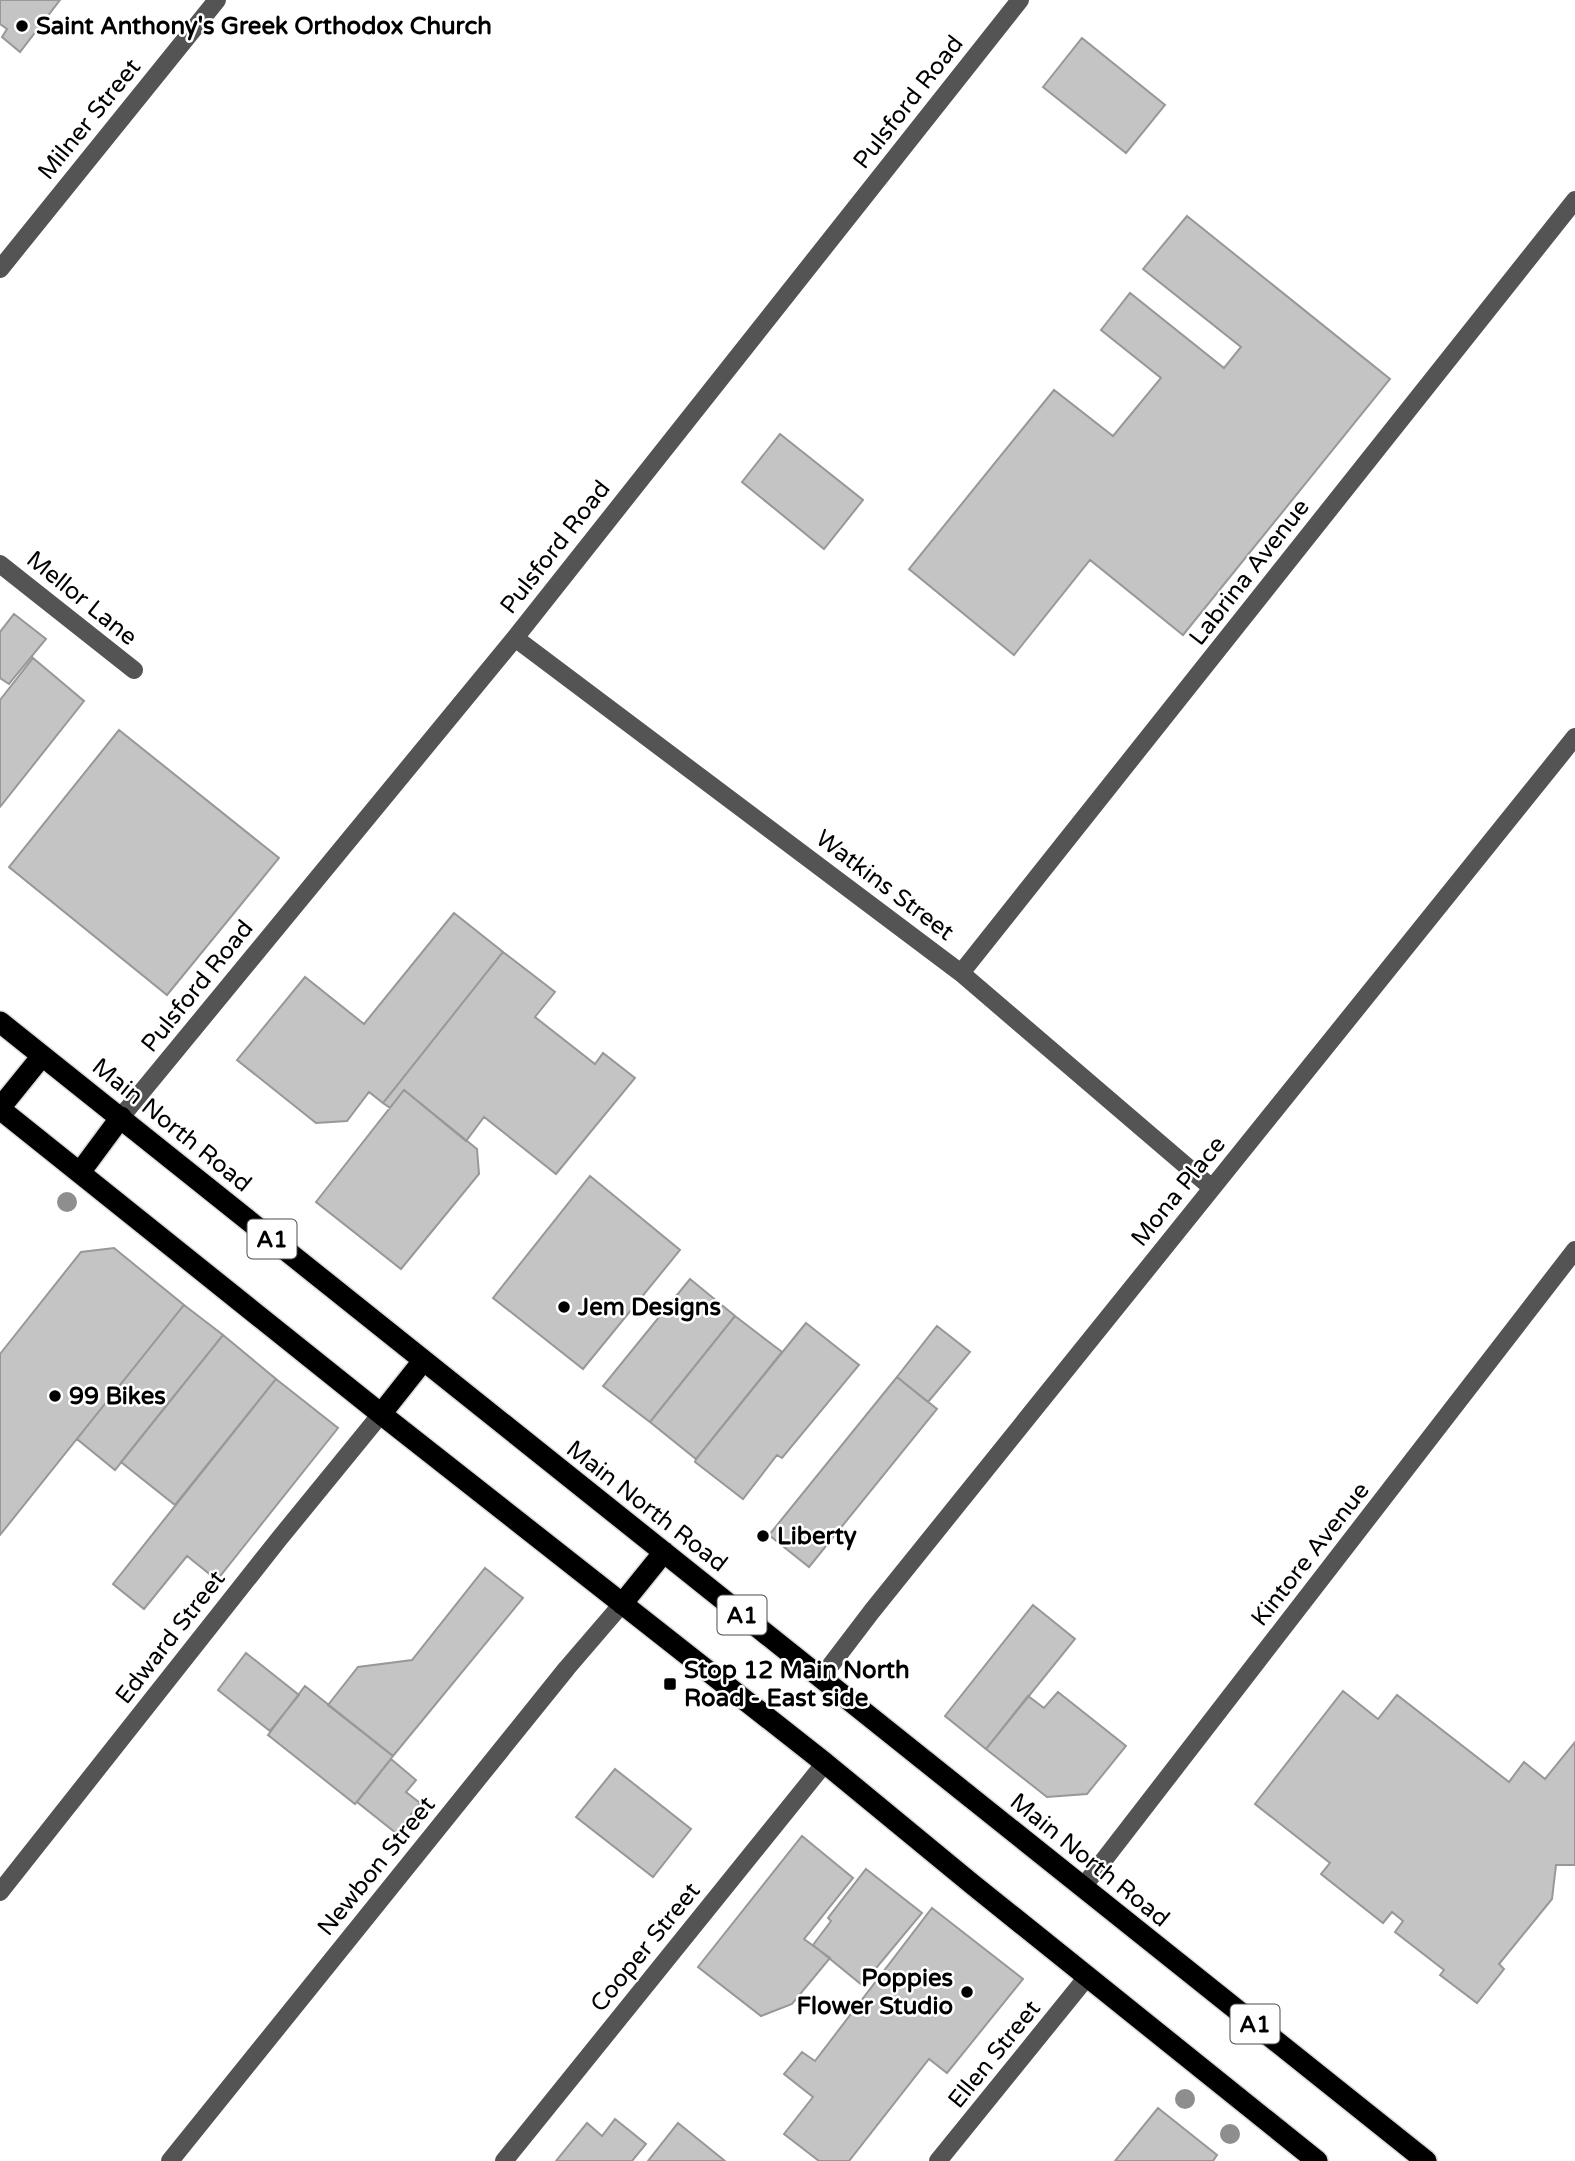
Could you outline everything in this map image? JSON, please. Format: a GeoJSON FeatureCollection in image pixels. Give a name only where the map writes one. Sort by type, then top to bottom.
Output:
{"type":"FeatureCollection","features":[{"type":"Feature","properties":{"kind":"highway","name":"Main North Road"},"geometry":{"type":"LineString","coordinates":[[0,1022],[1426,2161]]}},
{"type":"Feature","properties":{"kind":"highway"},"geometry":{"type":"LineString","coordinates":[[0,1108],[42,1056]]}},
{"type":"Feature","properties":{"kind":"highway","name":"A1"},"geometry":{"type":"LineString","coordinates":[[0,1108],[382,1414],[825,1763],[1317,2161]]}},
{"type":"Feature","properties":{"kind":"highway"},"geometry":{"type":"LineString","coordinates":[[81,1171],[121,1117]]}},
{"type":"Feature","properties":{"kind":"highway"},"geometry":{"type":"LineString","coordinates":[[382,1414],[423,1361]]}},
{"type":"Feature","properties":{"kind":"highway"},"geometry":{"type":"LineString","coordinates":[[622,1604],[664,1552]]}},
{"type":"Feature","properties":{"kind":"street","name":"Milner Street"},"geometry":{"type":"LineString","coordinates":[[0,269],[217,0]]}},
{"type":"Feature","properties":{"kind":"street","name":"Pulsford Road"},"geometry":{"type":"LineString","coordinates":[[121,1117],[515,638],[1020,0]]}},
{"type":"Feature","properties":{"kind":"street","name":"Labrina Avenue"},"geometry":{"type":"LineString","coordinates":[[961,973],[1575,201]]}},
{"type":"Feature","properties":{"kind":"street","name":"Mellor Lane"},"geometry":{"type":"LineString","coordinates":[[0,564],[134,670]]}},
{"type":"Feature","properties":{"kind":"street","name":"Watkins Street"},"geometry":{"type":"LineString","coordinates":[[515,638],[961,973],[1212,1188]]}},
{"type":"Feature","properties":{"kind":"street","name":"Mona Place"},"geometry":{"type":"LineString","coordinates":[[821,1678],[1575,737]]}},
{"type":"Feature","properties":{"kind":"street","name":"Kintore Avenue"},"geometry":{"type":"LineString","coordinates":[[1083,1887],[1575,1250]]}},
{"type":"Feature","properties":{"kind":"street","name":"Edward Street"},"geometry":{"type":"LineString","coordinates":[[0,1892],[279,1539],[382,1414]]}},
{"type":"Feature","properties":{"kind":"street","name":"Newbon Street"},"geometry":{"type":"LineString","coordinates":[[170,2161],[567,1668],[622,1604]]}},
{"type":"Feature","properties":{"kind":"street","name":"Cooper Street"},"geometry":{"type":"LineString","coordinates":[[504,2161],[825,1763]]}},
{"type":"Feature","properties":{"kind":"street","name":"Ellen Street"},"geometry":{"type":"LineString","coordinates":[[938,2161],[1087,1977]]}},
{"type":"Feature","properties":{"kind":"building","name":"Saint Anthony's Greek Orthodox Church"},"geometry":{"type":"Polygon","coordinates":[[[0,0],[60,0],[20,52],[2,37],[7,29],[0,24],[0,0]]]}},
{"type":"Feature","properties":{"kind":"building"},"geometry":{"type":"Polygon","coordinates":[[[1082,38],[1165,105],[1126,153],[1043,87],[1082,38]]]}},
{"type":"Feature","properties":{"kind":"building"},"geometry":{"type":"Polygon","coordinates":[[[1187,216],[1390,379],[1183,635],[1090,560],[1014,655],[909,569],[1054,390],[1113,436],[1161,378],[1101,330],[1130,293],[1224,368],[1241,347],[1143,269],[1187,216]]]}},
{"type":"Feature","properties":{"kind":"building"},"geometry":{"type":"Polygon","coordinates":[[[780,434],[863,500],[824,549],[742,482],[780,434]]]}},
{"type":"Feature","properties":{"kind":"building"},"geometry":{"type":"Polygon","coordinates":[[[14,614],[46,639],[9,684],[0,678],[0,632],[14,614]]]}},
{"type":"Feature","properties":{"kind":"building"},"geometry":{"type":"Polygon","coordinates":[[[33,658],[84,701],[0,807],[0,700],[33,658]]]}},
{"type":"Feature","properties":{"kind":"building"},"geometry":{"type":"Polygon","coordinates":[[[119,730],[279,858],[167,995],[9,867],[119,730]]]}},
{"type":"Feature","properties":{"kind":"building"},"geometry":{"type":"Polygon","coordinates":[[[454,913],[503,952],[383,1103],[369,1092],[347,1121],[316,1123],[237,1060],[305,977],[364,1024],[454,913]]]}},
{"type":"Feature","properties":{"kind":"building"},"geometry":{"type":"Polygon","coordinates":[[[503,952],[555,992],[535,1017],[595,1064],[603,1053],[635,1078],[556,1174],[484,1117],[466,1141],[404,1090],[390,1108],[383,1103],[503,952]]]}},
{"type":"Feature","properties":{"kind":"building"},"geometry":{"type":"Polygon","coordinates":[[[404,1090],[477,1149],[479,1174],[401,1269],[316,1202],[404,1090]]]}},
{"type":"Feature","properties":{"kind":"building"},"geometry":{"type":"Polygon","coordinates":[[[590,1176],[680,1250],[583,1369],[493,1298],[590,1176]]]}},
{"type":"Feature","properties":{"kind":"building","name":"99 Bikes"},"geometry":{"type":"Polygon","coordinates":[[[114,1248],[184,1305],[0,1535],[0,1354],[81,1252],[114,1248]]]}},
{"type":"Feature","properties":{"kind":"building"},"geometry":{"type":"Polygon","coordinates":[[[690,1279],[735,1316],[650,1422],[603,1386],[690,1279]]]}},
{"type":"Feature","properties":{"kind":"building"},"geometry":{"type":"Polygon","coordinates":[[[184,1305],[223,1335],[115,1470],[77,1439],[184,1305]]]}},
{"type":"Feature","properties":{"kind":"building"},"geometry":{"type":"Polygon","coordinates":[[[735,1316],[782,1352],[696,1459],[650,1422],[735,1316]]]}},
{"type":"Feature","properties":{"kind":"building"},"geometry":{"type":"Polygon","coordinates":[[[806,1323],[859,1365],[782,1458],[777,1455],[743,1499],[695,1462],[696,1459],[806,1323]]]}},
{"type":"Feature","properties":{"kind":"building"},"geometry":{"type":"Polygon","coordinates":[[[937,1326],[970,1352],[928,1402],[897,1377],[937,1326]]]}},
{"type":"Feature","properties":{"kind":"building"},"geometry":{"type":"Polygon","coordinates":[[[223,1335],[276,1379],[175,1505],[121,1462],[223,1335]]]}},
{"type":"Feature","properties":{"kind":"building"},"geometry":{"type":"Polygon","coordinates":[[[897,1377],[937,1409],[809,1567],[769,1535],[897,1377]]]}},
{"type":"Feature","properties":{"kind":"building"},"geometry":{"type":"Polygon","coordinates":[[[276,1379],[338,1428],[217,1580],[187,1556],[144,1609],[113,1584],[276,1379]]]}},
{"type":"Feature","properties":{"kind":"building"},"geometry":{"type":"Polygon","coordinates":[[[485,1568],[523,1598],[393,1756],[328,1705],[358,1667],[412,1660],[485,1568]]]}},
{"type":"Feature","properties":{"kind":"building"},"geometry":{"type":"Polygon","coordinates":[[[1033,1605],[1075,1639],[986,1749],[945,1716],[1033,1605]]]}},
{"type":"Feature","properties":{"kind":"building"},"geometry":{"type":"Polygon","coordinates":[[[246,1653],[299,1695],[270,1731],[218,1690],[246,1653]]]}},
{"type":"Feature","properties":{"kind":"building"},"geometry":{"type":"Polygon","coordinates":[[[305,1686],[393,1756],[355,1804],[268,1735],[305,1686]]]}},
{"type":"Feature","properties":{"kind":"building"},"geometry":{"type":"Polygon","coordinates":[[[1343,1691],[1378,1719],[1397,1695],[1509,1782],[1524,1762],[1545,1779],[1575,1742],[1575,1865],[1556,1865],[1552,1899],[1499,1964],[1504,1969],[1477,2003],[1440,1975],[1444,1970],[1395,1932],[1403,1921],[1392,1912],[1383,1923],[1321,1874],[1330,1863],[1255,1804],[1343,1691]]]}},
{"type":"Feature","properties":{"kind":"building"},"geometry":{"type":"Polygon","coordinates":[[[1058,1692],[1126,1746],[1087,1794],[1047,1797],[986,1749],[1028,1696],[1044,1708],[1058,1692]]]}},
{"type":"Feature","properties":{"kind":"building"},"geometry":{"type":"Polygon","coordinates":[[[391,1759],[416,1780],[406,1792],[420,1803],[396,1833],[357,1802],[391,1759]]]}},
{"type":"Feature","properties":{"kind":"building"},"geometry":{"type":"Polygon","coordinates":[[[615,1769],[691,1829],[653,1877],[576,1817],[615,1769]]]}},
{"type":"Feature","properties":{"kind":"building"},"geometry":{"type":"Polygon","coordinates":[[[802,1836],[853,1878],[804,1939],[830,1958],[792,2004],[761,2016],[698,1967],[802,1836]]]}},
{"type":"Feature","properties":{"kind":"building"},"geometry":{"type":"Polygon","coordinates":[[[866,1869],[922,1913],[862,1985],[813,1945],[831,1921],[828,1918],[866,1869]]]}},
{"type":"Feature","properties":{"kind":"building"},"geometry":{"type":"Polygon","coordinates":[[[932,1908],[1023,1979],[947,2073],[929,2059],[849,2161],[819,2161],[784,2134],[813,2097],[784,2074],[802,2052],[815,2061],[932,1908]]]}},
{"type":"Feature","properties":{"kind":"building"},"geometry":{"type":"Polygon","coordinates":[[[1158,2108],[1217,2155],[1213,2161],[1115,2161],[1158,2108]]]}},
{"type":"Feature","properties":{"kind":"building"},"geometry":{"type":"Polygon","coordinates":[[[615,2119],[646,2144],[632,2161],[556,2161],[587,2123],[602,2136],[615,2119]]]}},
{"type":"Feature","properties":{"kind":"building"},"geometry":{"type":"Polygon","coordinates":[[[678,2123],[725,2161],[648,2161],[678,2123]]]}},
{"type":"Feature","properties":{"kind":"place","name":"Saint Anthony's Greek Orthodox Church"},"geometry":{"type":"Point","coordinates":[22,26]}},
{"type":"Feature","properties":{"kind":"place","name":"Jem Designs"},"geometry":{"type":"Point","coordinates":[564,1307]}},
{"type":"Feature","properties":{"kind":"place","name":"99 Bikes"},"geometry":{"type":"Point","coordinates":[55,1396]}},
{"type":"Feature","properties":{"kind":"place","name":"Liberty"},"geometry":{"type":"Point","coordinates":[763,1536]}},
{"type":"Feature","properties":{"kind":"place","name":"Stop 12 Main North Road - East side"},"geometry":{"type":"Point","coordinates":[670,1684]}},
{"type":"Feature","properties":{"kind":"place","name":"Poppies Flower Studio"},"geometry":{"type":"Point","coordinates":[967,1992]}}]}
